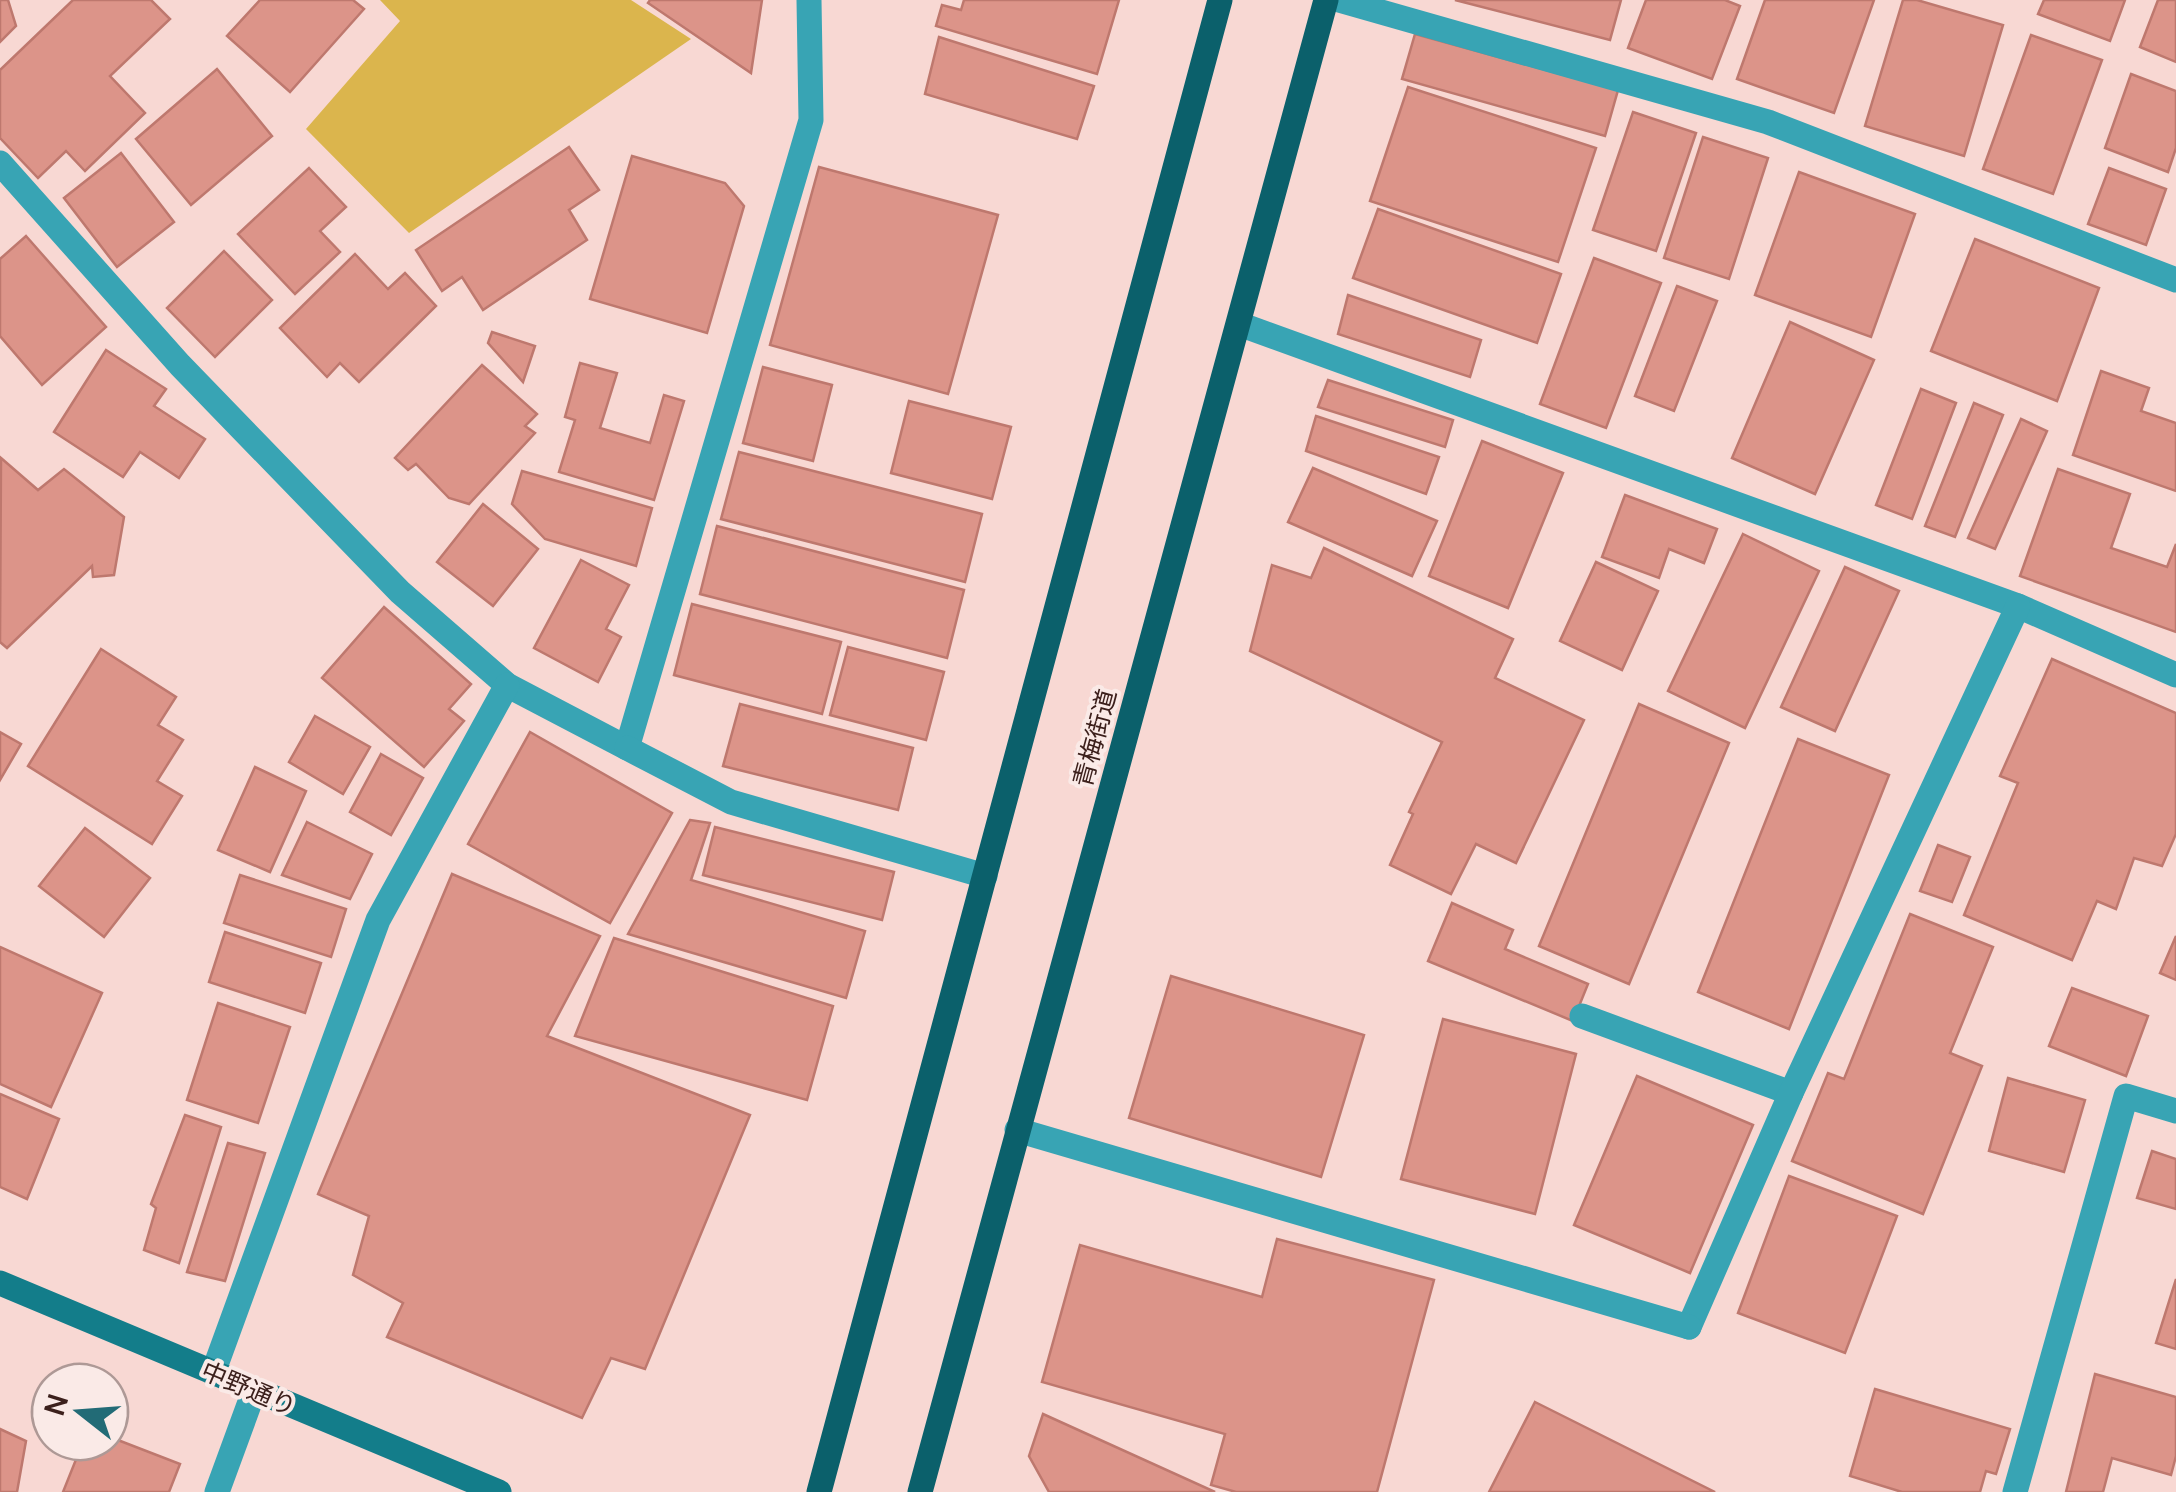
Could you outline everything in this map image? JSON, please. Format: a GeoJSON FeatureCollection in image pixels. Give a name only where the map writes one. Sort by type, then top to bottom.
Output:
{"type":"FeatureCollection","features":[{"type":"Feature","properties":{"kind":"main road"},"geometry":{"type":"LineString","coordinates":[[819,1492],[1220,0]]}},
{"type":"Feature","properties":{"kind":"main road","name":"青梅街道"},"geometry":{"type":"LineString","coordinates":[[920,1492],[1326,0]]}},
{"type":"Feature","properties":{"kind":"main road","name":"中野通り"},"geometry":{"type":"LineString","coordinates":[[0,1283],[499,1492]]}},
{"type":"Feature","properties":{"kind":"street"},"geometry":{"type":"LineString","coordinates":[[627,748],[811,120],[808,0]]}},
{"type":"Feature","properties":{"kind":"street"},"geometry":{"type":"LineString","coordinates":[[1340,0],[1768,122],[2176,280]]}},
{"type":"Feature","properties":{"kind":"street"},"geometry":{"type":"LineString","coordinates":[[0,163],[180,365],[400,592],[507,686],[731,802],[985,876]]}},
{"type":"Feature","properties":{"kind":"street"},"geometry":{"type":"LineString","coordinates":[[1238,324],[2018,606],[2176,675]]}},
{"type":"Feature","properties":{"kind":"street"},"geometry":{"type":"LineString","coordinates":[[1018,1130],[1688,1326],[1790,1093],[2018,606]]}},
{"type":"Feature","properties":{"kind":"street"},"geometry":{"type":"LineString","coordinates":[[213,1373],[378,920],[507,686]]}},
{"type":"Feature","properties":{"kind":"street"},"geometry":{"type":"LineString","coordinates":[[1582,1016],[1790,1093]]}},
{"type":"Feature","properties":{"kind":"street"},"geometry":{"type":"LineString","coordinates":[[2014,1492],[2126,1096],[2176,1111]]}},
{"type":"Feature","properties":{"kind":"street"},"geometry":{"type":"LineString","coordinates":[[217,1492],[254,1390]]}},
{"type":"Feature","properties":{"kind":"shaded area"},"geometry":{"type":"Polygon","coordinates":[[[380,0],[631,0],[691,39],[409,233],[306,129],[400,21],[380,0]]]}},
{"type":"Feature","properties":{"kind":"building"},"geometry":{"type":"Polygon","coordinates":[[[0,0],[8,0],[16,26],[0,42],[0,0]]]}},
{"type":"Feature","properties":{"kind":"building"},"geometry":{"type":"Polygon","coordinates":[[[73,0],[151,0],[170,19],[110,76],[145,113],[85,171],[66,151],[38,178],[0,138],[0,70],[73,0]]]}},
{"type":"Feature","properties":{"kind":"building"},"geometry":{"type":"Polygon","coordinates":[[[260,0],[353,0],[364,9],[290,92],[227,36],[260,0]]]}},
{"type":"Feature","properties":{"kind":"building"},"geometry":{"type":"Polygon","coordinates":[[[762,0],[751,73],[648,3],[762,0]]]}},
{"type":"Feature","properties":{"kind":"building"},"geometry":{"type":"Polygon","coordinates":[[[964,0],[1119,0],[1097,74],[936,26],[942,5],[961,10],[964,0]]]}},
{"type":"Feature","properties":{"kind":"building"},"geometry":{"type":"Polygon","coordinates":[[[1455,0],[1621,0],[1610,40],[1455,0]]]}},
{"type":"Feature","properties":{"kind":"building"},"geometry":{"type":"Polygon","coordinates":[[[1646,0],[1725,0],[1740,6],[1712,79],[1628,48],[1646,0]]]}},
{"type":"Feature","properties":{"kind":"building"},"geometry":{"type":"Polygon","coordinates":[[[1765,0],[1874,0],[1834,113],[1737,79],[1765,0]]]}},
{"type":"Feature","properties":{"kind":"building"},"geometry":{"type":"Polygon","coordinates":[[[1903,0],[1917,0],[2003,25],[1964,156],[1865,126],[1903,0]]]}},
{"type":"Feature","properties":{"kind":"building"},"geometry":{"type":"Polygon","coordinates":[[[2044,0],[2125,0],[2110,41],[2038,14],[2044,0]]]}},
{"type":"Feature","properties":{"kind":"building"},"geometry":{"type":"Polygon","coordinates":[[[2158,0],[2176,0],[2176,62],[2140,47],[2158,0]]]}},
{"type":"Feature","properties":{"kind":"building"},"geometry":{"type":"Polygon","coordinates":[[[1415,34],[1618,90],[1605,136],[1402,79],[1415,34]]]}},
{"type":"Feature","properties":{"kind":"building"},"geometry":{"type":"Polygon","coordinates":[[[2031,35],[2102,60],[2053,194],[1983,169],[2031,35]]]}},
{"type":"Feature","properties":{"kind":"building"},"geometry":{"type":"Polygon","coordinates":[[[939,37],[1094,86],[1077,139],[925,94],[939,37]]]}},
{"type":"Feature","properties":{"kind":"building"},"geometry":{"type":"Polygon","coordinates":[[[217,69],[272,136],[191,205],[136,139],[217,69]]]}},
{"type":"Feature","properties":{"kind":"building"},"geometry":{"type":"Polygon","coordinates":[[[2131,74],[2176,91],[2176,148],[2168,172],[2105,148],[2131,74]]]}},
{"type":"Feature","properties":{"kind":"building"},"geometry":{"type":"Polygon","coordinates":[[[1408,87],[1596,148],[1558,262],[1370,201],[1408,87]]]}},
{"type":"Feature","properties":{"kind":"building"},"geometry":{"type":"Polygon","coordinates":[[[1633,112],[1696,133],[1656,251],[1593,230],[1633,112]]]}},
{"type":"Feature","properties":{"kind":"building"},"geometry":{"type":"Polygon","coordinates":[[[1703,137],[1768,158],[1729,279],[1664,258],[1703,137]]]}},
{"type":"Feature","properties":{"kind":"building"},"geometry":{"type":"Polygon","coordinates":[[[569,147],[599,190],[569,210],[587,240],[483,310],[462,277],[442,291],[416,250],[569,147]]]}},
{"type":"Feature","properties":{"kind":"building"},"geometry":{"type":"Polygon","coordinates":[[[121,153],[174,222],[117,267],[64,198],[121,153]]]}},
{"type":"Feature","properties":{"kind":"building"},"geometry":{"type":"Polygon","coordinates":[[[632,156],[725,183],[744,206],[707,333],[590,299],[632,156]]]}},
{"type":"Feature","properties":{"kind":"building"},"geometry":{"type":"Polygon","coordinates":[[[819,167],[998,215],[948,394],[770,345],[819,167]]]}},
{"type":"Feature","properties":{"kind":"building"},"geometry":{"type":"Polygon","coordinates":[[[309,168],[346,207],[320,231],[340,252],[295,294],[238,234],[309,168]]]}},
{"type":"Feature","properties":{"kind":"building"},"geometry":{"type":"Polygon","coordinates":[[[2109,168],[2166,189],[2146,245],[2088,224],[2109,168]]]}},
{"type":"Feature","properties":{"kind":"building"},"geometry":{"type":"Polygon","coordinates":[[[1799,172],[1915,214],[1871,337],[1755,295],[1799,172]]]}},
{"type":"Feature","properties":{"kind":"building"},"geometry":{"type":"Polygon","coordinates":[[[1378,209],[1561,274],[1537,343],[1353,278],[1378,209]]]}},
{"type":"Feature","properties":{"kind":"building"},"geometry":{"type":"Polygon","coordinates":[[[26,236],[106,327],[42,385],[0,336],[0,259],[26,236]]]}},
{"type":"Feature","properties":{"kind":"building"},"geometry":{"type":"Polygon","coordinates":[[[1975,239],[2099,288],[2057,401],[1931,351],[1975,239]]]}},
{"type":"Feature","properties":{"kind":"building"},"geometry":{"type":"Polygon","coordinates":[[[224,251],[272,300],[215,357],[167,308],[224,251]]]}},
{"type":"Feature","properties":{"kind":"building"},"geometry":{"type":"Polygon","coordinates":[[[355,254],[388,289],[405,273],[436,306],[359,382],[340,363],[327,377],[280,328],[355,254]]]}},
{"type":"Feature","properties":{"kind":"building"},"geometry":{"type":"Polygon","coordinates":[[[1594,258],[1661,283],[1606,428],[1540,404],[1594,258]]]}},
{"type":"Feature","properties":{"kind":"building"},"geometry":{"type":"Polygon","coordinates":[[[1677,286],[1717,301],[1674,411],[1635,396],[1677,286]]]}},
{"type":"Feature","properties":{"kind":"building"},"geometry":{"type":"Polygon","coordinates":[[[1348,295],[1481,340],[1470,377],[1338,334],[1348,295]]]}},
{"type":"Feature","properties":{"kind":"building"},"geometry":{"type":"Polygon","coordinates":[[[1790,322],[1874,360],[1815,494],[1732,458],[1790,322]]]}},
{"type":"Feature","properties":{"kind":"building"},"geometry":{"type":"Polygon","coordinates":[[[492,332],[535,346],[523,382],[488,343],[492,332]]]}},
{"type":"Feature","properties":{"kind":"building"},"geometry":{"type":"Polygon","coordinates":[[[106,350],[166,389],[154,406],[205,439],[179,478],[140,452],[123,477],[54,432],[106,350]]]}},
{"type":"Feature","properties":{"kind":"building"},"geometry":{"type":"Polygon","coordinates":[[[580,363],[617,373],[600,428],[650,443],[664,395],[684,401],[654,500],[559,472],[575,420],[565,417],[580,363]]]}},
{"type":"Feature","properties":{"kind":"building"},"geometry":{"type":"Polygon","coordinates":[[[482,365],[537,414],[525,426],[535,433],[469,504],[449,498],[416,464],[408,470],[395,458],[482,365]]]}},
{"type":"Feature","properties":{"kind":"building"},"geometry":{"type":"Polygon","coordinates":[[[763,367],[832,385],[813,461],[743,443],[763,367]]]}},
{"type":"Feature","properties":{"kind":"building"},"geometry":{"type":"Polygon","coordinates":[[[2101,371],[2149,388],[2141,411],[2176,423],[2176,491],[2073,455],[2101,371]]]}},
{"type":"Feature","properties":{"kind":"building"},"geometry":{"type":"Polygon","coordinates":[[[1328,380],[1453,420],[1445,447],[1318,407],[1328,380]]]}},
{"type":"Feature","properties":{"kind":"building"},"geometry":{"type":"Polygon","coordinates":[[[1921,389],[1956,403],[1912,519],[1876,505],[1921,389]]]}},
{"type":"Feature","properties":{"kind":"building"},"geometry":{"type":"Polygon","coordinates":[[[909,401],[1011,427],[992,499],[891,473],[909,401]]]}},
{"type":"Feature","properties":{"kind":"building"},"geometry":{"type":"Polygon","coordinates":[[[1974,403],[2003,415],[1955,537],[1925,526],[1974,403]]]}},
{"type":"Feature","properties":{"kind":"building"},"geometry":{"type":"Polygon","coordinates":[[[1316,416],[1439,457],[1426,494],[1306,451],[1316,416]]]}},
{"type":"Feature","properties":{"kind":"building"},"geometry":{"type":"Polygon","coordinates":[[[2021,419],[2047,431],[1995,549],[1968,538],[2021,419]]]}},
{"type":"Feature","properties":{"kind":"building"},"geometry":{"type":"Polygon","coordinates":[[[1482,441],[1563,473],[1508,608],[1429,576],[1482,441]]]}},
{"type":"Feature","properties":{"kind":"building"},"geometry":{"type":"Polygon","coordinates":[[[739,452],[982,514],[965,582],[721,519],[739,452]]]}},
{"type":"Feature","properties":{"kind":"building"},"geometry":{"type":"Polygon","coordinates":[[[1,458],[38,490],[64,469],[124,517],[114,575],[93,577],[92,566],[7,648],[0,642],[1,458]]]}},
{"type":"Feature","properties":{"kind":"building"},"geometry":{"type":"Polygon","coordinates":[[[1313,468],[1437,521],[1412,576],[1288,522],[1313,468]]]}},
{"type":"Feature","properties":{"kind":"building"},"geometry":{"type":"Polygon","coordinates":[[[2058,469],[2130,494],[2111,548],[2167,567],[2176,544],[2176,632],[2020,576],[2058,469]]]}},
{"type":"Feature","properties":{"kind":"building"},"geometry":{"type":"Polygon","coordinates":[[[522,471],[652,508],[636,566],[545,539],[512,504],[522,471]]]}},
{"type":"Feature","properties":{"kind":"building"},"geometry":{"type":"Polygon","coordinates":[[[1625,495],[1717,529],[1704,563],[1669,549],[1659,578],[1602,557],[1625,495]]]}},
{"type":"Feature","properties":{"kind":"building"},"geometry":{"type":"Polygon","coordinates":[[[483,504],[538,549],[493,606],[437,562],[483,504]]]}},
{"type":"Feature","properties":{"kind":"building"},"geometry":{"type":"Polygon","coordinates":[[[717,526],[964,590],[947,658],[700,594],[717,526]]]}},
{"type":"Feature","properties":{"kind":"building"},"geometry":{"type":"Polygon","coordinates":[[[1743,534],[1819,571],[1745,728],[1668,691],[1743,534]]]}},
{"type":"Feature","properties":{"kind":"building"},"geometry":{"type":"Polygon","coordinates":[[[1324,548],[1513,639],[1495,678],[1584,720],[1516,863],[1476,844],[1451,894],[1390,865],[1413,814],[1409,812],[1442,742],[1250,651],[1272,565],[1311,578],[1324,548]]]}},
{"type":"Feature","properties":{"kind":"building"},"geometry":{"type":"Polygon","coordinates":[[[581,560],[629,585],[606,629],[621,637],[598,682],[534,648],[581,560]]]}},
{"type":"Feature","properties":{"kind":"building"},"geometry":{"type":"Polygon","coordinates":[[[1596,562],[1658,591],[1622,670],[1560,641],[1596,562]]]}},
{"type":"Feature","properties":{"kind":"building"},"geometry":{"type":"Polygon","coordinates":[[[1845,567],[1899,591],[1835,731],[1781,707],[1845,567]]]}},
{"type":"Feature","properties":{"kind":"building"},"geometry":{"type":"Polygon","coordinates":[[[692,604],[841,642],[822,714],[674,675],[692,604]]]}},
{"type":"Feature","properties":{"kind":"building"},"geometry":{"type":"Polygon","coordinates":[[[384,607],[471,684],[449,709],[464,721],[424,767],[322,678],[384,607]]]}},
{"type":"Feature","properties":{"kind":"building"},"geometry":{"type":"Polygon","coordinates":[[[848,647],[944,672],[926,740],[830,715],[848,647]]]}},
{"type":"Feature","properties":{"kind":"building"},"geometry":{"type":"Polygon","coordinates":[[[101,649],[176,697],[158,725],[183,740],[157,781],[182,796],[152,844],[28,766],[101,649]]]}},
{"type":"Feature","properties":{"kind":"building"},"geometry":{"type":"Polygon","coordinates":[[[2052,659],[2176,713],[2176,834],[2162,866],[2134,858],[2116,909],[2097,901],[2072,960],[1964,915],[2018,783],[2000,776],[2052,659]]]}},
{"type":"Feature","properties":{"kind":"building"},"geometry":{"type":"Polygon","coordinates":[[[740,704],[913,748],[898,810],[723,766],[740,704]]]}},
{"type":"Feature","properties":{"kind":"building"},"geometry":{"type":"Polygon","coordinates":[[[1639,704],[1729,743],[1629,984],[1539,946],[1639,704]]]}},
{"type":"Feature","properties":{"kind":"building"},"geometry":{"type":"Polygon","coordinates":[[[315,716],[370,747],[343,794],[289,762],[315,716]]]}},
{"type":"Feature","properties":{"kind":"building"},"geometry":{"type":"Polygon","coordinates":[[[0,732],[21,744],[0,780],[0,732]]]}},
{"type":"Feature","properties":{"kind":"building"},"geometry":{"type":"Polygon","coordinates":[[[530,732],[672,813],[610,923],[468,844],[530,732]]]}},
{"type":"Feature","properties":{"kind":"building"},"geometry":{"type":"Polygon","coordinates":[[[1798,739],[1889,775],[1789,1029],[1698,992],[1798,739]]]}},
{"type":"Feature","properties":{"kind":"building"},"geometry":{"type":"Polygon","coordinates":[[[381,754],[423,778],[391,835],[350,812],[381,754]]]}},
{"type":"Feature","properties":{"kind":"building"},"geometry":{"type":"Polygon","coordinates":[[[255,767],[306,791],[270,872],[218,850],[255,767]]]}},
{"type":"Feature","properties":{"kind":"building"},"geometry":{"type":"Polygon","coordinates":[[[690,820],[710,823],[691,880],[865,931],[846,998],[628,934],[690,820]]]}},
{"type":"Feature","properties":{"kind":"building"},"geometry":{"type":"Polygon","coordinates":[[[307,822],[372,854],[350,899],[282,875],[307,822]]]}},
{"type":"Feature","properties":{"kind":"building"},"geometry":{"type":"Polygon","coordinates":[[[715,827],[894,872],[882,920],[703,875],[715,827]]]}},
{"type":"Feature","properties":{"kind":"building"},"geometry":{"type":"Polygon","coordinates":[[[85,828],[150,878],[104,937],[39,886],[85,828]]]}},
{"type":"Feature","properties":{"kind":"building"},"geometry":{"type":"Polygon","coordinates":[[[1938,845],[1970,857],[1952,902],[1920,891],[1938,845]]]}},
{"type":"Feature","properties":{"kind":"building"},"geometry":{"type":"Polygon","coordinates":[[[452,874],[600,936],[547,1036],[750,1115],[645,1369],[611,1358],[582,1418],[387,1337],[403,1303],[353,1275],[369,1216],[318,1194],[452,874]]]}},
{"type":"Feature","properties":{"kind":"building"},"geometry":{"type":"Polygon","coordinates":[[[240,875],[346,909],[331,957],[224,923],[240,875]]]}},
{"type":"Feature","properties":{"kind":"building"},"geometry":{"type":"Polygon","coordinates":[[[1452,903],[1513,930],[1505,949],[1588,984],[1573,1021],[1428,961],[1452,903]]]}},
{"type":"Feature","properties":{"kind":"building"},"geometry":{"type":"Polygon","coordinates":[[[1910,914],[1993,947],[1950,1053],[1982,1066],[1923,1214],[1792,1161],[1828,1073],[1844,1079],[1910,914]]]}},
{"type":"Feature","properties":{"kind":"building"},"geometry":{"type":"Polygon","coordinates":[[[225,932],[321,963],[305,1013],[209,982],[225,932]]]}},
{"type":"Feature","properties":{"kind":"building"},"geometry":{"type":"Polygon","coordinates":[[[2176,936],[2176,980],[2160,973],[2176,936]]]}},
{"type":"Feature","properties":{"kind":"building"},"geometry":{"type":"Polygon","coordinates":[[[614,938],[833,1006],[807,1100],[575,1036],[614,938]]]}},
{"type":"Feature","properties":{"kind":"building"},"geometry":{"type":"Polygon","coordinates":[[[0,947],[102,993],[51,1107],[0,1084],[0,947]]]}},
{"type":"Feature","properties":{"kind":"building"},"geometry":{"type":"Polygon","coordinates":[[[1171,976],[1364,1035],[1321,1177],[1129,1118],[1171,976]]]}},
{"type":"Feature","properties":{"kind":"building"},"geometry":{"type":"Polygon","coordinates":[[[2072,988],[2148,1016],[2126,1076],[2049,1046],[2072,988]]]}},
{"type":"Feature","properties":{"kind":"building"},"geometry":{"type":"Polygon","coordinates":[[[218,1003],[290,1027],[258,1123],[187,1100],[218,1003]]]}},
{"type":"Feature","properties":{"kind":"building"},"geometry":{"type":"Polygon","coordinates":[[[1443,1019],[1576,1054],[1535,1214],[1401,1179],[1443,1019]]]}},
{"type":"Feature","properties":{"kind":"building"},"geometry":{"type":"Polygon","coordinates":[[[1637,1076],[1753,1125],[1690,1273],[1574,1225],[1637,1076]]]}},
{"type":"Feature","properties":{"kind":"building"},"geometry":{"type":"Polygon","coordinates":[[[2008,1078],[2085,1100],[2064,1172],[1989,1151],[2008,1078]]]}},
{"type":"Feature","properties":{"kind":"building"},"geometry":{"type":"Polygon","coordinates":[[[0,1094],[59,1119],[27,1199],[0,1187],[0,1094]]]}},
{"type":"Feature","properties":{"kind":"building"},"geometry":{"type":"Polygon","coordinates":[[[185,1115],[221,1127],[179,1263],[144,1250],[156,1208],[151,1204],[185,1115]]]}},
{"type":"Feature","properties":{"kind":"building"},"geometry":{"type":"Polygon","coordinates":[[[228,1143],[265,1153],[225,1281],[187,1272],[228,1143]]]}},
{"type":"Feature","properties":{"kind":"building"},"geometry":{"type":"Polygon","coordinates":[[[2152,1151],[2176,1159],[2176,1209],[2137,1198],[2152,1151]]]}},
{"type":"Feature","properties":{"kind":"building"},"geometry":{"type":"Polygon","coordinates":[[[1789,1176],[1897,1216],[1845,1353],[1738,1313],[1789,1176]]]}},
{"type":"Feature","properties":{"kind":"building"},"geometry":{"type":"Polygon","coordinates":[[[1277,1239],[1434,1280],[1377,1492],[1236,1492],[1211,1485],[1225,1434],[1042,1382],[1080,1245],[1262,1297],[1277,1239]]]}},
{"type":"Feature","properties":{"kind":"building"},"geometry":{"type":"Polygon","coordinates":[[[2176,1279],[2176,1349],[2156,1343],[2176,1279]]]}},
{"type":"Feature","properties":{"kind":"building"},"geometry":{"type":"Polygon","coordinates":[[[2095,1374],[2176,1397],[2176,1456],[2171,1475],[2112,1458],[2103,1492],[2066,1492],[2095,1374]]]}},
{"type":"Feature","properties":{"kind":"building"},"geometry":{"type":"Polygon","coordinates":[[[1875,1389],[2010,1429],[1996,1474],[1986,1471],[1980,1492],[1902,1492],[1850,1476],[1875,1389]]]}},
{"type":"Feature","properties":{"kind":"building"},"geometry":{"type":"Polygon","coordinates":[[[1535,1402],[1715,1492],[1489,1492],[1535,1402]]]}},
{"type":"Feature","properties":{"kind":"building"},"geometry":{"type":"Polygon","coordinates":[[[1043,1414],[1215,1492],[1049,1492],[1029,1456],[1043,1414]]]}},
{"type":"Feature","properties":{"kind":"building"},"geometry":{"type":"Polygon","coordinates":[[[0,1429],[26,1441],[17,1492],[0,1492],[0,1429]]]}},
{"type":"Feature","properties":{"kind":"building"},"geometry":{"type":"Polygon","coordinates":[[[130,1445],[180,1464],[169,1492],[63,1492],[75,1462],[130,1462],[130,1445]]]}}]}
